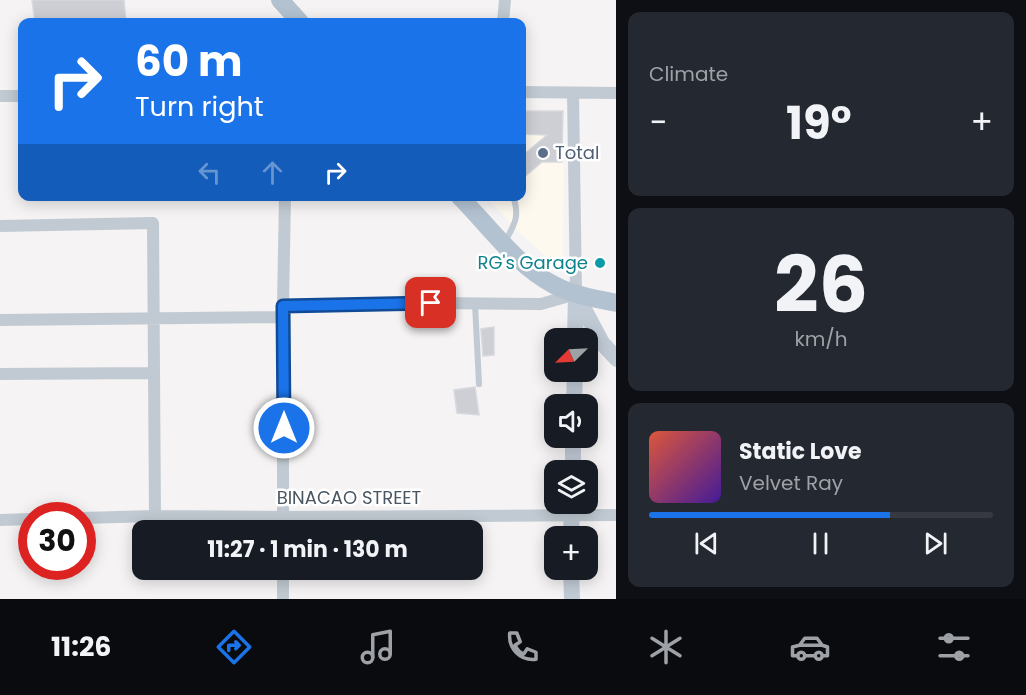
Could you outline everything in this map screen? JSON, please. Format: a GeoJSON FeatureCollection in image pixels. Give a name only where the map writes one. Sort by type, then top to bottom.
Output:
{"type":"FeatureCollection","features":[{"type":"Feature","properties":{"kind":"main road"},"geometry":{"type":"LineString","coordinates":[[280,0],[296,18]]}},
{"type":"Feature","properties":{"kind":"main road"},"geometry":{"type":"LineString","coordinates":[[464,201],[504,245],[531,270],[554,285],[576,294],[616,303]]}},
{"type":"Feature","properties":{"kind":"street"},"geometry":{"type":"LineString","coordinates":[[503,18],[505,0]]}},
{"type":"Feature","properties":{"kind":"street"},"geometry":{"type":"LineString","coordinates":[[526,92],[616,93]]}},
{"type":"Feature","properties":{"kind":"street"},"geometry":{"type":"LineString","coordinates":[[573,93],[575,328]]}},
{"type":"Feature","properties":{"kind":"street"},"geometry":{"type":"LineString","coordinates":[[0,96],[18,96]]}},
{"type":"Feature","properties":{"kind":"street"},"geometry":{"type":"LineString","coordinates":[[284,517],[285,201]]}},
{"type":"Feature","properties":{"kind":"street"},"geometry":{"type":"LineString","coordinates":[[0,226],[153,223],[155,516]]}},
{"type":"Feature","properties":{"kind":"street"},"geometry":{"type":"LineString","coordinates":[[0,320],[153,318],[475,304],[541,304],[576,294]]}},
{"type":"Feature","properties":{"kind":"street"},"geometry":{"type":"LineString","coordinates":[[576,294],[602,343],[616,359]]}},
{"type":"Feature","properties":{"kind":"street"},"geometry":{"type":"LineString","coordinates":[[0,374],[153,373]]}},
{"type":"Feature","properties":{"kind":"street","name":"BINACAO STREET"},"geometry":{"type":"LineString","coordinates":[[96,518],[284,517],[544,511]]}},
{"type":"Feature","properties":{"kind":"street","name":"BINACAO STREET"},"geometry":{"type":"LineString","coordinates":[[598,513],[616,515]]}},
{"type":"Feature","properties":{"kind":"street"},"geometry":{"type":"LineString","coordinates":[[0,520],[18,519]]}},
{"type":"Feature","properties":{"kind":"street"},"geometry":{"type":"LineString","coordinates":[[283,580],[283,599]]}},
{"type":"Feature","properties":{"kind":"street"},"geometry":{"type":"LineString","coordinates":[[572,580],[572,599]]}},
{"type":"Feature","properties":{"kind":"lane"},"geometry":{"type":"LineString","coordinates":[[504,245],[517,220],[515,201]]}},
{"type":"Feature","properties":{"kind":"lane"},"geometry":{"type":"LineString","coordinates":[[475,304],[478,384]]}},
{"type":"Feature","properties":{"kind":"shaded area","name":"Total"},"geometry":{"type":"Polygon","coordinates":[[[526,110],[564,110],[563,268],[522,235],[490,201],[526,201],[526,110]]]}},
{"type":"Feature","properties":{"kind":"building"},"geometry":{"type":"Polygon","coordinates":[[[32,0],[124,0],[126,18],[34,18],[32,0]]]}},
{"type":"Feature","properties":{"kind":"building"},"geometry":{"type":"Polygon","coordinates":[[[526,111],[563,111],[562,162],[542,162],[526,176],[526,153],[547,135],[526,134],[526,111]]]}},
{"type":"Feature","properties":{"kind":"building"},"geometry":{"type":"Polygon","coordinates":[[[494,327],[494,355],[483,356],[481,329],[494,327]]]}},
{"type":"Feature","properties":{"kind":"building"},"geometry":{"type":"Polygon","coordinates":[[[475,387],[479,415],[457,413],[454,390],[475,387]]]}},
{"type":"Feature","properties":{"kind":"place","name":"Total"},"geometry":{"type":"Point","coordinates":[543,153]}},
{"type":"Feature","properties":{"kind":"place","name":"RG's Garage"},"geometry":{"type":"Point","coordinates":[600,263]}},
{"type":"Feature","properties":{"kind":"route"},"geometry":{"type":"LineString","coordinates":[[284,428],[283,306],[431,303]]}}]}
